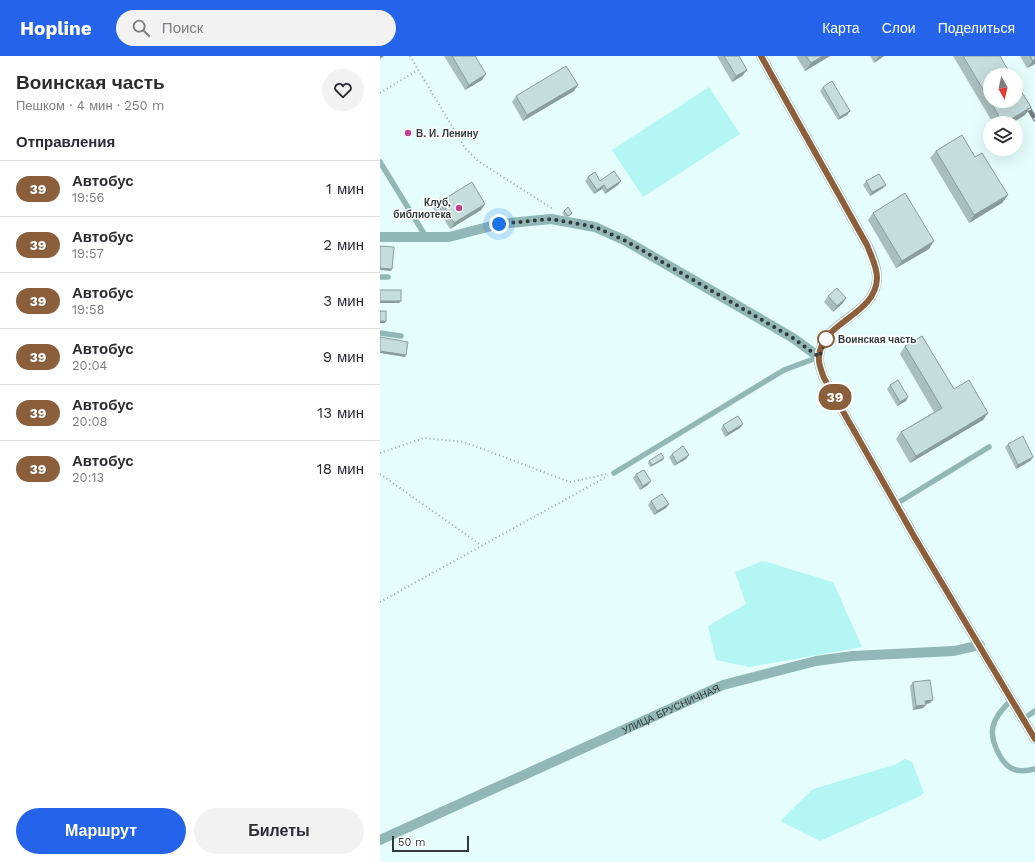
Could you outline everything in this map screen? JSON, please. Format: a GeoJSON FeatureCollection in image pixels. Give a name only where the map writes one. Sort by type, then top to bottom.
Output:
{"type":"FeatureCollection","features":[{"type":"Feature","properties":{"kind":"street"},"geometry":{"type":"LineString","coordinates":[[761,56],[867,245],[874,262],[877,277],[871,298],[861,309],[828,336],[819,357],[824,378],[896,504],[1035,739]]}},
{"type":"Feature","properties":{"kind":"street"},"geometry":{"type":"LineString","coordinates":[[380,237],[449,237],[499,224],[551,219],[595,227],[626,241],[793,338],[819,357]]}},
{"type":"Feature","properties":{"kind":"street","name":"УЛИЦА БРУСНИЧНАЯ"},"geometry":{"type":"LineString","coordinates":[[380,840],[723,685],[816,661],[853,656],[954,651],[980,645]]}},
{"type":"Feature","properties":{"kind":"lane"},"geometry":{"type":"LineString","coordinates":[[380,162],[426,237]]}},
{"type":"Feature","properties":{"kind":"lane"},"geometry":{"type":"LineString","coordinates":[[380,277],[388,277]]}},
{"type":"Feature","properties":{"kind":"lane"},"geometry":{"type":"LineString","coordinates":[[380,333],[401,336]]}},
{"type":"Feature","properties":{"kind":"lane"},"geometry":{"type":"LineString","coordinates":[[614,473],[784,370],[819,357]]}},
{"type":"Feature","properties":{"kind":"lane"},"geometry":{"type":"LineString","coordinates":[[896,504],[990,447]]}},
{"type":"Feature","properties":{"kind":"lane"},"geometry":{"type":"LineString","coordinates":[[1012,699],[997,716],[992,728],[994,742],[1003,760],[1010,768],[1020,771],[1035,769]]}},
{"type":"Feature","properties":{"kind":"lane"},"geometry":{"type":"LineString","coordinates":[[1023,719],[1035,711]]}},
{"type":"Feature","properties":{"kind":"path"},"geometry":{"type":"LineString","coordinates":[[410,56],[465,148],[478,161],[559,212],[569,223]]}},
{"type":"Feature","properties":{"kind":"path"},"geometry":{"type":"LineString","coordinates":[[380,93],[419,70]]}},
{"type":"Feature","properties":{"kind":"path"},"geometry":{"type":"LineString","coordinates":[[380,453],[424,438],[464,442],[570,482],[614,473]]}},
{"type":"Feature","properties":{"kind":"path"},"geometry":{"type":"LineString","coordinates":[[380,602],[614,473]]}},
{"type":"Feature","properties":{"kind":"path"},"geometry":{"type":"LineString","coordinates":[[380,474],[481,545]]}},
{"type":"Feature","properties":{"kind":"shaded area"},"geometry":{"type":"Polygon","coordinates":[[[709,87],[740,134],[643,197],[612,150],[709,87]]]}},
{"type":"Feature","properties":{"kind":"shaded area"},"geometry":{"type":"Polygon","coordinates":[[[763,561],[833,582],[862,647],[749,667],[716,660],[708,626],[746,604],[735,572],[763,561]]]}},
{"type":"Feature","properties":{"kind":"shaded area"},"geometry":{"type":"Polygon","coordinates":[[[905,759],[912,762],[924,793],[918,797],[820,841],[780,821],[813,789],[894,765],[905,759]]]}},
{"type":"Feature","properties":{"kind":"building"},"geometry":{"type":"Polygon","coordinates":[[[452,56],[475,56],[486,74],[469,85],[452,56]]]}},
{"type":"Feature","properties":{"kind":"building"},"geometry":{"type":"Polygon","coordinates":[[[724,56],[739,56],[747,70],[736,76],[724,56]]]}},
{"type":"Feature","properties":{"kind":"building"},"geometry":{"type":"Polygon","coordinates":[[[806,56],[823,56],[811,63],[806,56]]]}},
{"type":"Feature","properties":{"kind":"building"},"geometry":{"type":"Polygon","coordinates":[[[963,56],[1000,56],[1007,68],[983,68],[983,89],[963,56]]]}},
{"type":"Feature","properties":{"kind":"building"},"geometry":{"type":"Polygon","coordinates":[[[1030,56],[1035,56],[1033,61],[1030,56]]]}},
{"type":"Feature","properties":{"kind":"building"},"geometry":{"type":"Polygon","coordinates":[[[566,66],[578,85],[527,115],[516,96],[566,66]]]}},
{"type":"Feature","properties":{"kind":"building"},"geometry":{"type":"Polygon","coordinates":[[[832,81],[850,111],[840,117],[823,87],[832,81]]]}},
{"type":"Feature","properties":{"kind":"building"},"geometry":{"type":"Polygon","coordinates":[[[1023,94],[1031,107],[1016,116],[999,116],[994,108],[1023,108],[1023,94]]]}},
{"type":"Feature","properties":{"kind":"building"},"geometry":{"type":"Polygon","coordinates":[[[962,135],[975,157],[982,153],[1008,195],[974,215],[936,151],[962,135]]]}},
{"type":"Feature","properties":{"kind":"building"},"geometry":{"type":"Polygon","coordinates":[[[614,171],[621,181],[607,190],[604,185],[597,190],[588,177],[595,172],[600,181],[614,171]]]}},
{"type":"Feature","properties":{"kind":"building"},"geometry":{"type":"Polygon","coordinates":[[[879,174],[886,185],[872,192],[866,181],[879,174]]]}},
{"type":"Feature","properties":{"kind":"building","name":"Клуб, библиотека"},"geometry":{"type":"Polygon","coordinates":[[[472,182],[485,204],[454,223],[441,201],[472,182]]]}},
{"type":"Feature","properties":{"kind":"building"},"geometry":{"type":"Polygon","coordinates":[[[905,193],[934,241],[902,261],[873,213],[905,193]]]}},
{"type":"Feature","properties":{"kind":"building"},"geometry":{"type":"Polygon","coordinates":[[[441,198],[442,200],[438,205],[444,214],[440,216],[433,203],[441,198]]]}},
{"type":"Feature","properties":{"kind":"building"},"geometry":{"type":"Polygon","coordinates":[[[568,207],[572,213],[568,216],[564,211],[568,207]]]}},
{"type":"Feature","properties":{"kind":"building"},"geometry":{"type":"Polygon","coordinates":[[[380,246],[394,247],[392,269],[380,268],[380,246]]]}},
{"type":"Feature","properties":{"kind":"building"},"geometry":{"type":"Polygon","coordinates":[[[837,288],[846,298],[837,306],[828,296],[837,288]]]}},
{"type":"Feature","properties":{"kind":"building"},"geometry":{"type":"Polygon","coordinates":[[[380,290],[401,290],[401,301],[380,301],[380,290]]]}},
{"type":"Feature","properties":{"kind":"building"},"geometry":{"type":"Polygon","coordinates":[[[380,311],[386,311],[386,321],[380,321],[380,311]]]}},
{"type":"Feature","properties":{"kind":"building"},"geometry":{"type":"Polygon","coordinates":[[[922,336],[954,389],[969,380],[988,413],[916,456],[901,432],[942,408],[905,346],[922,336]]]}},
{"type":"Feature","properties":{"kind":"building"},"geometry":{"type":"Polygon","coordinates":[[[380,337],[408,342],[406,355],[380,351],[380,337]]]}},
{"type":"Feature","properties":{"kind":"building"},"geometry":{"type":"Polygon","coordinates":[[[898,380],[908,397],[900,402],[890,385],[898,380]]]}},
{"type":"Feature","properties":{"kind":"building"},"geometry":{"type":"Polygon","coordinates":[[[738,416],[743,424],[728,433],[723,425],[738,416]]]}},
{"type":"Feature","properties":{"kind":"building"},"geometry":{"type":"Polygon","coordinates":[[[1023,436],[1033,457],[1018,465],[1008,444],[1023,436]]]}},
{"type":"Feature","properties":{"kind":"building"},"geometry":{"type":"Polygon","coordinates":[[[683,446],[689,455],[677,463],[672,454],[683,446]]]}},
{"type":"Feature","properties":{"kind":"building"},"geometry":{"type":"Polygon","coordinates":[[[661,453],[664,458],[652,465],[649,461],[661,453]]]}},
{"type":"Feature","properties":{"kind":"building"},"geometry":{"type":"Polygon","coordinates":[[[644,470],[651,481],[643,486],[636,474],[644,470]]]}},
{"type":"Feature","properties":{"kind":"building"},"geometry":{"type":"Polygon","coordinates":[[[662,494],[669,504],[657,511],[651,501],[662,494]]]}},
{"type":"Feature","properties":{"kind":"building"},"geometry":{"type":"Polygon","coordinates":[[[930,680],[933,700],[925,701],[926,705],[916,706],[913,682],[930,680]]]}},
{"type":"Feature","properties":{"kind":"railway"},"geometry":{"type":"LineString","coordinates":[[1023,99],[1035,119]]}},
{"type":"Feature","properties":{"kind":"bus line","name":"39"},"geometry":{"type":"LineString","coordinates":[[761,56],[867,245],[874,262],[877,277],[871,298],[861,309],[828,336],[822,347],[819,357],[820,367],[824,378],[915,538],[1035,739]]}},
{"type":"Feature","properties":{"kind":"place","name":"В. И. Ленину"},"geometry":{"type":"Point","coordinates":[408,133]}},
{"type":"Feature","properties":{"kind":"place","name":"Клуб, библиотека"},"geometry":{"type":"Point","coordinates":[459,208]}},
{"type":"Feature","properties":{"kind":"place","name":"Воинская часть"},"geometry":{"type":"Point","coordinates":[826,339]}},
{"type":"Feature","properties":{"kind":"route"},"geometry":{"type":"LineString","coordinates":[[499,224],[551,219],[595,227],[626,241],[652,256],[793,338],[819,357],[828,336],[826,339]]}}]}
